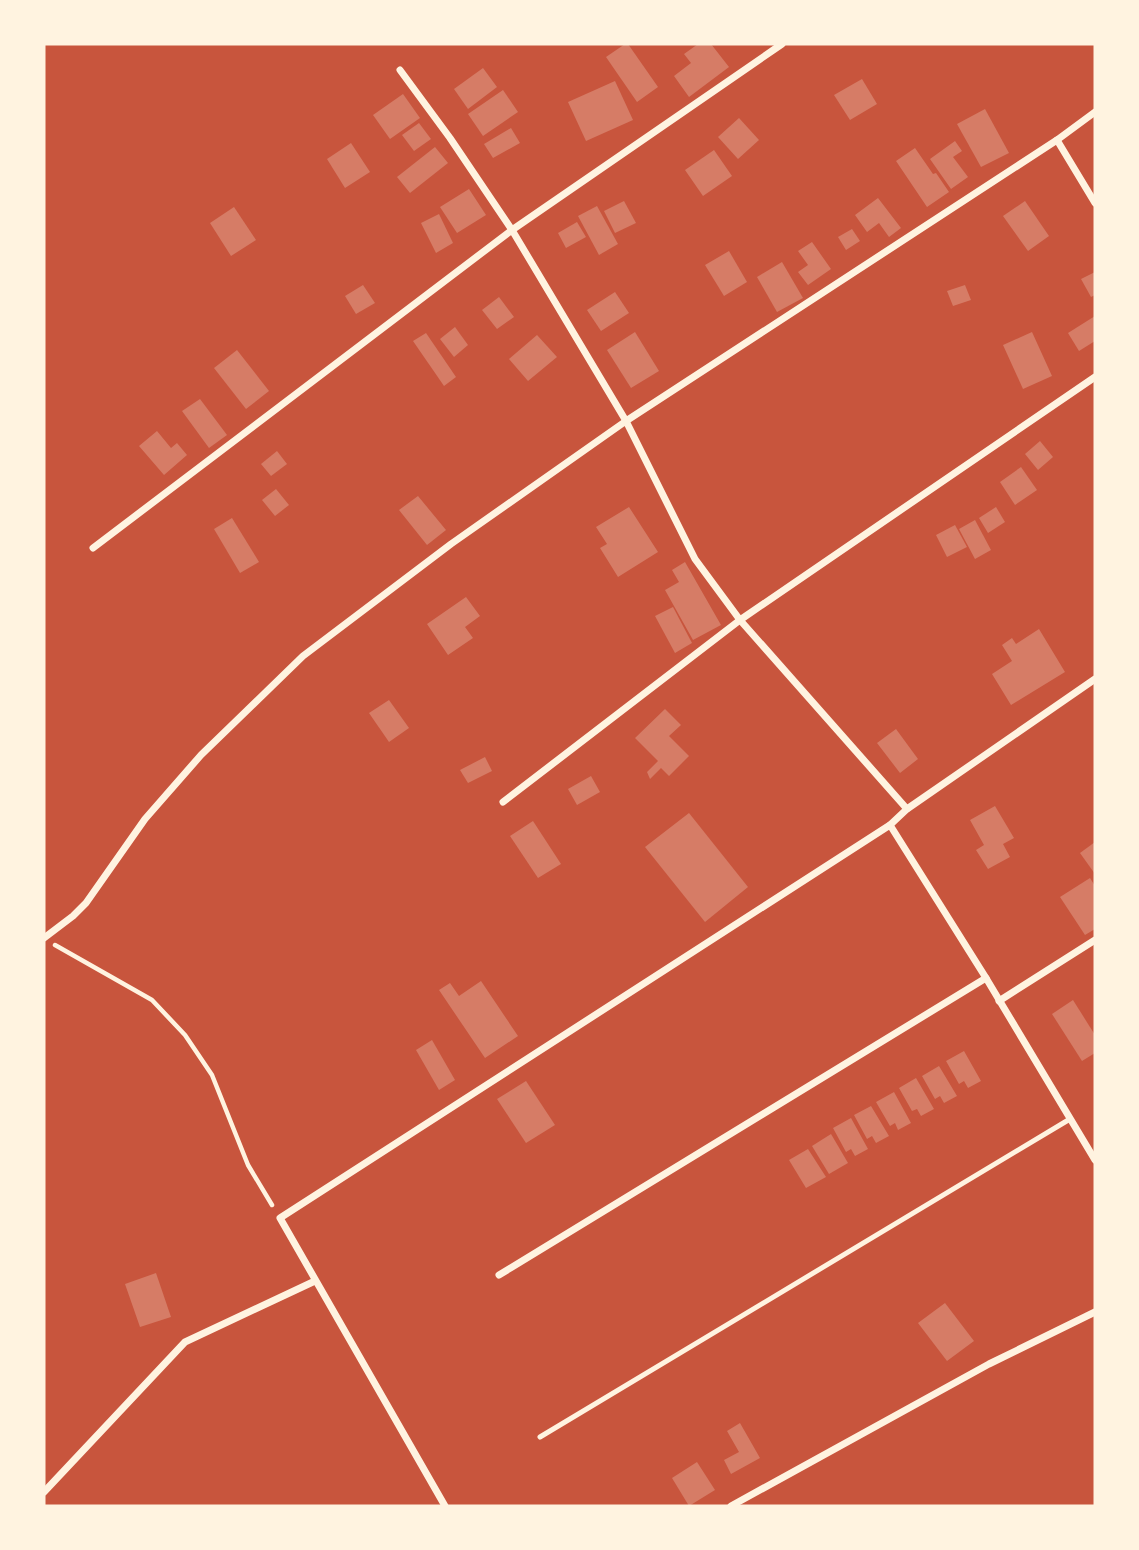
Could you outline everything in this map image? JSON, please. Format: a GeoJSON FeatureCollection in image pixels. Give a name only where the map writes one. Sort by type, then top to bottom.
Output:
{"type":"FeatureCollection","features":[{"type":"Feature","properties":{"kind":"street"},"geometry":{"type":"LineString","coordinates":[[93,548],[512,230],[782,44]]}},
{"type":"Feature","properties":{"kind":"street"},"geometry":{"type":"LineString","coordinates":[[400,70],[512,230],[626,421],[695,559],[740,620],[908,809]]}},
{"type":"Feature","properties":{"kind":"street"},"geometry":{"type":"LineString","coordinates":[[44,938],[86,903],[145,820],[201,755],[303,656],[451,544],[626,421],[1057,140],[1095,112]]}},
{"type":"Feature","properties":{"kind":"street"},"geometry":{"type":"LineString","coordinates":[[1057,140],[1095,204]]}},
{"type":"Feature","properties":{"kind":"street"},"geometry":{"type":"LineString","coordinates":[[503,803],[740,620],[1095,377]]}},
{"type":"Feature","properties":{"kind":"street"},"geometry":{"type":"LineString","coordinates":[[432,1506],[443,1503],[280,1218],[890,825],[908,809],[1095,679]]}},
{"type":"Feature","properties":{"kind":"street"},"geometry":{"type":"LineString","coordinates":[[890,825],[1095,1160]]}},
{"type":"Feature","properties":{"kind":"street"},"geometry":{"type":"LineString","coordinates":[[999,1001],[1095,940]]}},
{"type":"Feature","properties":{"kind":"street"},"geometry":{"type":"LineString","coordinates":[[499,1275],[986,978]]}},
{"type":"Feature","properties":{"kind":"street"},"geometry":{"type":"LineString","coordinates":[[44,1492],[185,1342],[315,1281]]}},
{"type":"Feature","properties":{"kind":"street"},"geometry":{"type":"LineString","coordinates":[[731,1506],[989,1364],[1095,1312]]}},
{"type":"Feature","properties":{"kind":"lane"},"geometry":{"type":"LineString","coordinates":[[540,1437],[1070,1119]]}},
{"type":"Feature","properties":{"kind":"path"},"geometry":{"type":"LineString","coordinates":[[44,938],[152,1000],[185,1035],[212,1076],[248,1165],[280,1218]]}},
{"type":"Feature","properties":{"kind":"building"},"geometry":{"type":"Polygon","coordinates":[[[628,44],[658,87],[637,102],[606,57],[628,44]]]}},
{"type":"Feature","properties":{"kind":"building"},"geometry":{"type":"Polygon","coordinates":[[[698,44],[711,44],[729,67],[689,97],[674,76],[691,63],[684,54],[698,44]]]}},
{"type":"Feature","properties":{"kind":"building"},"geometry":{"type":"Polygon","coordinates":[[[483,68],[497,87],[468,109],[454,89],[483,68]]]}},
{"type":"Feature","properties":{"kind":"building"},"geometry":{"type":"Polygon","coordinates":[[[862,79],[877,104],[850,120],[834,95],[862,79]]]}},
{"type":"Feature","properties":{"kind":"building"},"geometry":{"type":"Polygon","coordinates":[[[615,81],[633,120],[586,141],[568,102],[615,81]]]}},
{"type":"Feature","properties":{"kind":"building"},"geometry":{"type":"Polygon","coordinates":[[[503,90],[518,112],[483,136],[468,114],[503,90]]]}},
{"type":"Feature","properties":{"kind":"building"},"geometry":{"type":"Polygon","coordinates":[[[403,94],[420,118],[390,139],[373,115],[403,94]]]}},
{"type":"Feature","properties":{"kind":"building"},"geometry":{"type":"Polygon","coordinates":[[[985,109],[1009,153],[981,167],[957,124],[985,109]]]}},
{"type":"Feature","properties":{"kind":"building"},"geometry":{"type":"Polygon","coordinates":[[[739,118],[759,140],[738,159],[718,137],[739,118]]]}},
{"type":"Feature","properties":{"kind":"building"},"geometry":{"type":"Polygon","coordinates":[[[419,123],[431,139],[414,151],[402,135],[419,123]]]}},
{"type":"Feature","properties":{"kind":"building"},"geometry":{"type":"Polygon","coordinates":[[[511,128],[520,143],[493,158],[484,144],[511,128]]]}},
{"type":"Feature","properties":{"kind":"building"},"geometry":{"type":"Polygon","coordinates":[[[955,141],[962,151],[953,157],[968,177],[951,189],[930,159],[955,141]]]}},
{"type":"Feature","properties":{"kind":"building"},"geometry":{"type":"Polygon","coordinates":[[[351,143],[370,172],[345,188],[327,159],[351,143]]]}},
{"type":"Feature","properties":{"kind":"building"},"geometry":{"type":"Polygon","coordinates":[[[435,147],[448,163],[410,193],[397,177],[435,147]]]}},
{"type":"Feature","properties":{"kind":"building"},"geometry":{"type":"Polygon","coordinates":[[[915,148],[949,192],[927,207],[896,161],[915,148]]]}},
{"type":"Feature","properties":{"kind":"building"},"geometry":{"type":"Polygon","coordinates":[[[714,150],[732,176],[703,196],[685,170],[714,150]]]}},
{"type":"Feature","properties":{"kind":"building"},"geometry":{"type":"Polygon","coordinates":[[[469,189],[486,215],[457,233],[440,207],[469,189]]]}},
{"type":"Feature","properties":{"kind":"building"},"geometry":{"type":"Polygon","coordinates":[[[878,198],[901,228],[889,237],[879,223],[867,232],[855,215],[878,198]]]}},
{"type":"Feature","properties":{"kind":"building"},"geometry":{"type":"Polygon","coordinates":[[[624,201],[636,223],[615,233],[604,211],[624,201]]]}},
{"type":"Feature","properties":{"kind":"building"},"geometry":{"type":"Polygon","coordinates":[[[1025,201],[1049,236],[1028,251],[1003,216],[1025,201]]]}},
{"type":"Feature","properties":{"kind":"building"},"geometry":{"type":"Polygon","coordinates":[[[597,206],[618,244],[599,255],[578,216],[597,206]]]}},
{"type":"Feature","properties":{"kind":"building"},"geometry":{"type":"Polygon","coordinates":[[[234,207],[256,240],[231,256],[210,223],[234,207]]]}},
{"type":"Feature","properties":{"kind":"building"},"geometry":{"type":"Polygon","coordinates":[[[439,214],[453,243],[436,253],[421,223],[439,214]]]}},
{"type":"Feature","properties":{"kind":"building"},"geometry":{"type":"Polygon","coordinates":[[[577,222],[586,237],[566,248],[558,233],[577,222]]]}},
{"type":"Feature","properties":{"kind":"building"},"geometry":{"type":"Polygon","coordinates":[[[852,229],[860,241],[846,250],[838,237],[852,229]]]}},
{"type":"Feature","properties":{"kind":"building"},"geometry":{"type":"Polygon","coordinates":[[[812,242],[831,269],[808,285],[798,272],[808,265],[798,251],[812,242]]]}},
{"type":"Feature","properties":{"kind":"building"},"geometry":{"type":"Polygon","coordinates":[[[729,251],[747,282],[724,296],[705,265],[729,251]]]}},
{"type":"Feature","properties":{"kind":"building"},"geometry":{"type":"Polygon","coordinates":[[[782,262],[803,298],[777,312],[757,277],[782,262]]]}},
{"type":"Feature","properties":{"kind":"building"},"geometry":{"type":"Polygon","coordinates":[[[1095,272],[1095,295],[1091,297],[1081,279],[1095,272]]]}},
{"type":"Feature","properties":{"kind":"building"},"geometry":{"type":"Polygon","coordinates":[[[363,285],[375,303],[356,314],[345,296],[363,285]]]}},
{"type":"Feature","properties":{"kind":"building"},"geometry":{"type":"Polygon","coordinates":[[[965,285],[971,300],[953,306],[947,291],[965,285]]]}},
{"type":"Feature","properties":{"kind":"building"},"geometry":{"type":"Polygon","coordinates":[[[615,292],[629,313],[601,331],[587,310],[615,292]]]}},
{"type":"Feature","properties":{"kind":"building"},"geometry":{"type":"Polygon","coordinates":[[[499,297],[514,317],[497,329],[482,310],[499,297]]]}},
{"type":"Feature","properties":{"kind":"building"},"geometry":{"type":"Polygon","coordinates":[[[1095,316],[1095,341],[1079,351],[1068,333],[1095,316]]]}},
{"type":"Feature","properties":{"kind":"building"},"geometry":{"type":"Polygon","coordinates":[[[455,327],[468,345],[454,357],[440,339],[455,327]]]}},
{"type":"Feature","properties":{"kind":"building"},"geometry":{"type":"Polygon","coordinates":[[[635,332],[659,371],[631,388],[607,350],[635,332]]]}},
{"type":"Feature","properties":{"kind":"building"},"geometry":{"type":"Polygon","coordinates":[[[1032,332],[1052,376],[1023,389],[1003,345],[1032,332]]]}},
{"type":"Feature","properties":{"kind":"building"},"geometry":{"type":"Polygon","coordinates":[[[426,333],[456,377],[444,386],[413,341],[426,333]]]}},
{"type":"Feature","properties":{"kind":"building"},"geometry":{"type":"Polygon","coordinates":[[[537,335],[557,357],[528,381],[509,359],[537,335]]]}},
{"type":"Feature","properties":{"kind":"building"},"geometry":{"type":"Polygon","coordinates":[[[237,350],[269,391],[246,409],[214,368],[237,350]]]}},
{"type":"Feature","properties":{"kind":"building"},"geometry":{"type":"Polygon","coordinates":[[[200,399],[227,435],[209,448],[182,411],[200,399]]]}},
{"type":"Feature","properties":{"kind":"building"},"geometry":{"type":"Polygon","coordinates":[[[157,431],[171,448],[177,443],[187,455],[164,475],[139,446],[157,431]]]}},
{"type":"Feature","properties":{"kind":"building"},"geometry":{"type":"Polygon","coordinates":[[[1040,441],[1053,457],[1038,470],[1025,454],[1040,441]]]}},
{"type":"Feature","properties":{"kind":"building"},"geometry":{"type":"Polygon","coordinates":[[[277,451],[287,464],[271,476],[261,464],[277,451]]]}},
{"type":"Feature","properties":{"kind":"building"},"geometry":{"type":"Polygon","coordinates":[[[1021,467],[1037,490],[1015,505],[1000,482],[1021,467]]]}},
{"type":"Feature","properties":{"kind":"building"},"geometry":{"type":"Polygon","coordinates":[[[276,489],[289,505],[275,516],[262,500],[276,489]]]}},
{"type":"Feature","properties":{"kind":"building"},"geometry":{"type":"Polygon","coordinates":[[[418,496],[446,530],[427,545],[399,510],[418,496]]]}},
{"type":"Feature","properties":{"kind":"building"},"geometry":{"type":"Polygon","coordinates":[[[629,507],[658,552],[618,577],[600,548],[607,544],[596,527],[629,507]]]}},
{"type":"Feature","properties":{"kind":"building"},"geometry":{"type":"Polygon","coordinates":[[[996,507],[1005,522],[988,533],[979,518],[996,507]]]}},
{"type":"Feature","properties":{"kind":"building"},"geometry":{"type":"Polygon","coordinates":[[[232,518],[259,562],[240,573],[214,529],[232,518]]]}},
{"type":"Feature","properties":{"kind":"building"},"geometry":{"type":"Polygon","coordinates":[[[975,520],[991,550],[975,559],[959,529],[975,520]]]}},
{"type":"Feature","properties":{"kind":"building"},"geometry":{"type":"Polygon","coordinates":[[[955,525],[967,547],[947,557],[936,535],[955,525]]]}},
{"type":"Feature","properties":{"kind":"building"},"geometry":{"type":"Polygon","coordinates":[[[685,562],[721,625],[693,640],[665,590],[679,582],[672,570],[685,562]]]}},
{"type":"Feature","properties":{"kind":"building"},"geometry":{"type":"Polygon","coordinates":[[[466,597],[480,616],[465,627],[473,638],[448,655],[427,624],[466,597]]]}},
{"type":"Feature","properties":{"kind":"building"},"geometry":{"type":"Polygon","coordinates":[[[673,607],[692,643],[675,653],[655,616],[673,607]]]}},
{"type":"Feature","properties":{"kind":"building"},"geometry":{"type":"Polygon","coordinates":[[[1039,629],[1065,672],[1011,705],[992,674],[1012,661],[1002,645],[1012,638],[1016,644],[1039,629]]]}},
{"type":"Feature","properties":{"kind":"building"},"geometry":{"type":"Polygon","coordinates":[[[389,700],[409,728],[389,742],[369,713],[389,700]]]}},
{"type":"Feature","properties":{"kind":"building"},"geometry":{"type":"Polygon","coordinates":[[[665,709],[681,725],[669,736],[689,756],[669,776],[661,768],[650,779],[647,772],[658,761],[635,738],[665,709]]]}},
{"type":"Feature","properties":{"kind":"building"},"geometry":{"type":"Polygon","coordinates":[[[896,729],[918,759],[900,773],[877,743],[896,729]]]}},
{"type":"Feature","properties":{"kind":"building"},"geometry":{"type":"Polygon","coordinates":[[[485,757],[492,771],[468,783],[460,770],[485,757]]]}},
{"type":"Feature","properties":{"kind":"building"},"geometry":{"type":"Polygon","coordinates":[[[591,776],[600,792],[577,805],[568,789],[591,776]]]}},
{"type":"Feature","properties":{"kind":"building"},"geometry":{"type":"Polygon","coordinates":[[[995,806],[1014,838],[1003,844],[1010,857],[988,869],[976,850],[984,845],[970,820],[995,806]]]}},
{"type":"Feature","properties":{"kind":"building"},"geometry":{"type":"Polygon","coordinates":[[[689,813],[748,887],[705,922],[645,847],[689,813]]]}},
{"type":"Feature","properties":{"kind":"building"},"geometry":{"type":"Polygon","coordinates":[[[533,821],[561,864],[538,878],[510,836],[533,821]]]}},
{"type":"Feature","properties":{"kind":"building"},"geometry":{"type":"Polygon","coordinates":[[[1095,842],[1095,874],[1080,853],[1095,842]]]}},
{"type":"Feature","properties":{"kind":"building"},"geometry":{"type":"Polygon","coordinates":[[[1090,878],[1095,886],[1095,929],[1085,935],[1060,897],[1090,878]]]}},
{"type":"Feature","properties":{"kind":"building"},"geometry":{"type":"Polygon","coordinates":[[[481,981],[518,1036],[485,1058],[439,990],[450,983],[459,996],[481,981]]]}},
{"type":"Feature","properties":{"kind":"building"},"geometry":{"type":"Polygon","coordinates":[[[1073,1000],[1095,1035],[1095,1053],[1082,1061],[1052,1014],[1073,1000]]]}},
{"type":"Feature","properties":{"kind":"building"},"geometry":{"type":"Polygon","coordinates":[[[432,1040],[455,1080],[439,1090],[416,1050],[432,1040]]]}},
{"type":"Feature","properties":{"kind":"building"},"geometry":{"type":"Polygon","coordinates":[[[964,1051],[981,1081],[968,1088],[964,1081],[959,1084],[946,1061],[964,1051]]]}},
{"type":"Feature","properties":{"kind":"building"},"geometry":{"type":"Polygon","coordinates":[[[939,1066],[957,1096],[944,1103],[940,1096],[935,1099],[922,1076],[939,1066]]]}},
{"type":"Feature","properties":{"kind":"building"},"geometry":{"type":"Polygon","coordinates":[[[916,1078],[934,1109],[921,1116],[917,1109],[912,1111],[899,1088],[916,1078]]]}},
{"type":"Feature","properties":{"kind":"building"},"geometry":{"type":"Polygon","coordinates":[[[526,1081],[555,1125],[526,1143],[497,1099],[526,1081]]]}},
{"type":"Feature","properties":{"kind":"building"},"geometry":{"type":"Polygon","coordinates":[[[894,1092],[911,1123],[898,1130],[895,1123],[890,1126],[876,1102],[894,1092]]]}},
{"type":"Feature","properties":{"kind":"building"},"geometry":{"type":"Polygon","coordinates":[[[871,1106],[889,1136],[876,1143],[872,1136],[867,1139],[854,1115],[871,1106]]]}},
{"type":"Feature","properties":{"kind":"building"},"geometry":{"type":"Polygon","coordinates":[[[851,1118],[868,1149],[855,1156],[851,1149],[846,1152],[833,1128],[851,1118]]]}},
{"type":"Feature","properties":{"kind":"building"},"geometry":{"type":"Polygon","coordinates":[[[831,1134],[848,1163],[829,1174],[812,1146],[831,1134]]]}},
{"type":"Feature","properties":{"kind":"building"},"geometry":{"type":"Polygon","coordinates":[[[808,1149],[826,1177],[806,1188],[789,1160],[808,1149]]]}},
{"type":"Feature","properties":{"kind":"building"},"geometry":{"type":"Polygon","coordinates":[[[156,1273],[171,1317],[140,1327],[125,1284],[156,1273]]]}},
{"type":"Feature","properties":{"kind":"building"},"geometry":{"type":"Polygon","coordinates":[[[945,1303],[974,1341],[947,1361],[918,1323],[945,1303]]]}},
{"type":"Feature","properties":{"kind":"building"},"geometry":{"type":"Polygon","coordinates":[[[740,1423],[760,1458],[731,1474],[724,1460],[739,1452],[727,1431],[740,1423]]]}},
{"type":"Feature","properties":{"kind":"building"},"geometry":{"type":"Polygon","coordinates":[[[697,1462],[715,1490],[689,1506],[672,1478],[697,1462]]]}}]}
